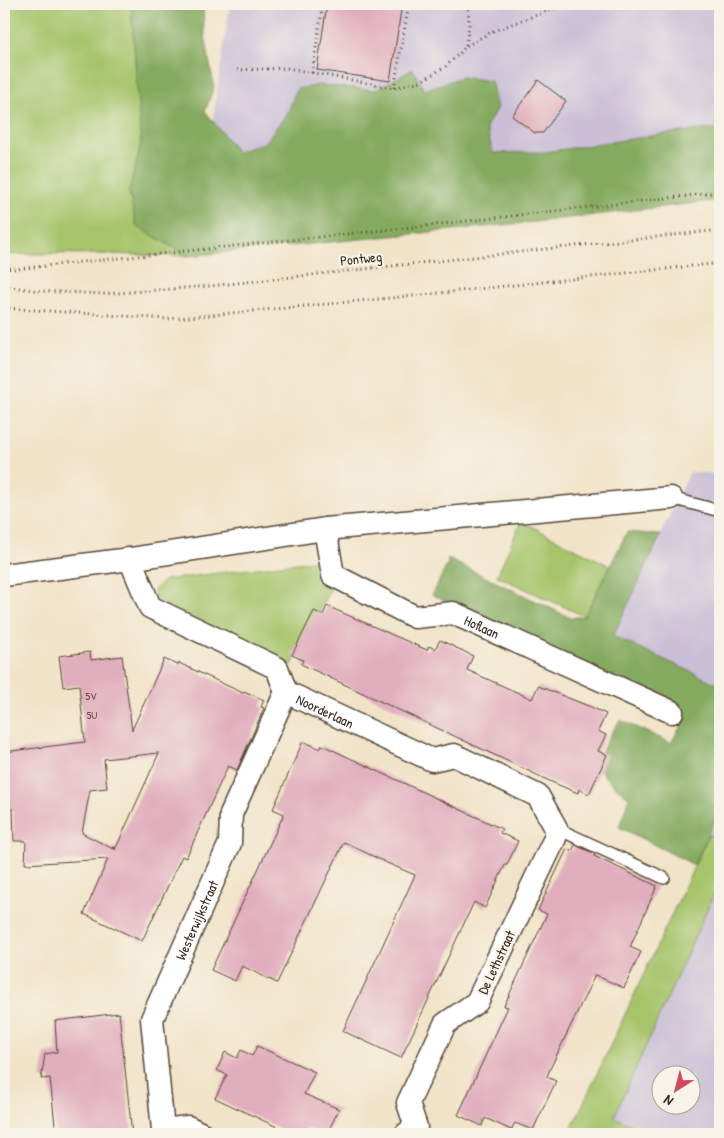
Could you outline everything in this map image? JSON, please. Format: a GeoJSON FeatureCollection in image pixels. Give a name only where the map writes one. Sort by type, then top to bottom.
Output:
{"type":"FeatureCollection","features":[{"type":"Feature","properties":{"kind":"street"},"geometry":{"type":"LineString","coordinates":[[4,575],[130,559],[325,529],[671,498]]}},
{"type":"Feature","properties":{"kind":"street","name":"Hoflaan"},"geometry":{"type":"LineString","coordinates":[[325,529],[333,575],[415,617],[453,613],[672,712]]}},
{"type":"Feature","properties":{"kind":"street","name":"Noorderlaan"},"geometry":{"type":"LineString","coordinates":[[130,559],[150,607],[276,668],[286,692],[432,760],[454,755],[538,796],[556,828]]}},
{"type":"Feature","properties":{"kind":"street","name":"Westerwijkstraat"},"geometry":{"type":"LineString","coordinates":[[195,1131],[163,1130],[152,1019],[230,843],[231,814],[286,692]]}},
{"type":"Feature","properties":{"kind":"street","name":"De Lethstraat"},"geometry":{"type":"LineString","coordinates":[[406,1134],[416,1127],[408,1103],[445,1024],[477,1002],[555,838],[556,828]]}},
{"type":"Feature","properties":{"kind":"lane"},"geometry":{"type":"LineString","coordinates":[[671,498],[720,511]]}},
{"type":"Feature","properties":{"kind":"lane"},"geometry":{"type":"LineString","coordinates":[[556,828],[664,878]]}},
{"type":"Feature","properties":{"kind":"path"},"geometry":{"type":"LineString","coordinates":[[312,73],[324,4]]}},
{"type":"Feature","properties":{"kind":"path"},"geometry":{"type":"LineString","coordinates":[[394,88],[408,4]]}},
{"type":"Feature","properties":{"kind":"path"},"geometry":{"type":"LineString","coordinates":[[466,46],[469,25],[468,4]]}},
{"type":"Feature","properties":{"kind":"path"},"geometry":{"type":"LineString","coordinates":[[237,70],[287,68],[394,88],[421,81],[445,67],[466,46],[493,31],[556,8],[562,4]]}},
{"type":"Feature","properties":{"kind":"path"},"geometry":{"type":"LineString","coordinates":[[4,268],[26,268],[423,226],[720,192]]}},
{"type":"Feature","properties":{"kind":"path","name":"Pontweg"},"geometry":{"type":"LineString","coordinates":[[4,286],[40,291],[104,294],[172,289],[720,230]]}},
{"type":"Feature","properties":{"kind":"path"},"geometry":{"type":"LineString","coordinates":[[4,308],[168,319],[720,263]]}},
{"type":"Feature","properties":{"kind":"shaded area"},"geometry":{"type":"Polygon","coordinates":[[[230,4],[720,4],[720,167],[197,225],[230,4]]]}},
{"type":"Feature","properties":{"kind":"shaded area"},"geometry":{"type":"Polygon","coordinates":[[[690,472],[720,474],[720,685],[613,636],[690,472]]]}},
{"type":"Feature","properties":{"kind":"shaded area"},"geometry":{"type":"Polygon","coordinates":[[[720,809],[720,1134],[569,1134],[709,835],[720,809]]]}},
{"type":"Feature","properties":{"kind":"green space"},"geometry":{"type":"Polygon","coordinates":[[[4,4],[131,4],[141,144],[129,192],[136,225],[188,256],[4,255],[4,4]]]}},
{"type":"Feature","properties":{"kind":"green space"},"geometry":{"type":"Polygon","coordinates":[[[131,4],[203,4],[204,29],[214,87],[205,111],[237,152],[264,143],[287,114],[297,89],[320,85],[376,90],[413,69],[424,90],[462,77],[491,81],[497,108],[486,127],[493,153],[545,152],[664,134],[720,128],[720,200],[544,221],[188,256],[136,226],[129,192],[141,144],[131,4]]]}},
{"type":"Feature","properties":{"kind":"green space"},"geometry":{"type":"Polygon","coordinates":[[[521,521],[610,566],[584,616],[497,576],[521,521]]]}},
{"type":"Feature","properties":{"kind":"green space"},"geometry":{"type":"Polygon","coordinates":[[[627,532],[661,535],[613,636],[720,685],[720,809],[694,865],[619,827],[629,798],[604,776],[600,767],[604,746],[620,720],[671,743],[686,717],[670,702],[432,595],[448,563],[448,559],[571,618],[584,616],[627,532]]]}},
{"type":"Feature","properties":{"kind":"green space"},"geometry":{"type":"Polygon","coordinates":[[[319,560],[322,580],[332,586],[292,665],[156,600],[154,590],[164,580],[319,560]]]}},
{"type":"Feature","properties":{"kind":"green space"},"geometry":{"type":"Polygon","coordinates":[[[709,835],[720,840],[720,886],[718,885],[614,1117],[650,1134],[569,1134],[709,835]]]}},
{"type":"Feature","properties":{"kind":"building"},"geometry":{"type":"Polygon","coordinates":[[[327,4],[402,4],[390,81],[317,70],[327,4]]]}},
{"type":"Feature","properties":{"kind":"building"},"geometry":{"type":"Polygon","coordinates":[[[538,80],[566,101],[543,133],[535,133],[512,116],[538,80]]]}},
{"type":"Feature","properties":{"kind":"building"},"geometry":{"type":"Polygon","coordinates":[[[327,606],[427,650],[429,646],[435,649],[440,640],[473,656],[467,670],[532,699],[538,686],[606,714],[598,731],[606,735],[598,751],[607,755],[589,794],[579,789],[578,793],[554,783],[301,664],[303,660],[292,655],[314,611],[323,615],[327,606]]]}},
{"type":"Feature","properties":{"kind":"building"},"geometry":{"type":"Polygon","coordinates":[[[90,652],[91,660],[122,656],[132,730],[164,659],[178,665],[179,663],[243,693],[244,691],[264,700],[261,707],[264,708],[237,770],[228,766],[186,858],[182,856],[142,941],[84,914],[108,859],[25,864],[26,841],[14,841],[13,809],[4,808],[4,752],[85,742],[79,685],[63,687],[59,656],[90,652]],[[159,753],[104,759],[107,788],[90,790],[82,833],[113,849],[114,846],[115,850],[159,753]]]}},
{"type":"Feature","properties":{"kind":"building"},"geometry":{"type":"Polygon","coordinates":[[[303,741],[320,749],[322,745],[502,829],[500,833],[518,841],[485,908],[474,902],[401,1058],[343,1031],[415,875],[344,842],[277,983],[242,966],[235,981],[211,970],[284,814],[273,809],[303,741]]]}},
{"type":"Feature","properties":{"kind":"building"},"geometry":{"type":"Polygon","coordinates":[[[575,845],[657,886],[630,947],[641,952],[624,988],[595,975],[550,1069],[547,1077],[556,1081],[533,1130],[515,1123],[511,1130],[485,1118],[482,1126],[458,1115],[508,1007],[504,1006],[547,914],[538,910],[567,849],[572,851],[575,845]]]}},
{"type":"Feature","properties":{"kind":"building"},"geometry":{"type":"Polygon","coordinates":[[[119,1013],[132,1134],[56,1134],[50,1078],[41,1079],[45,1054],[57,1052],[55,1021],[119,1013]]]}},
{"type":"Feature","properties":{"kind":"building"},"geometry":{"type":"Polygon","coordinates":[[[257,1046],[315,1072],[304,1094],[339,1109],[327,1134],[321,1134],[306,1128],[303,1134],[292,1134],[215,1098],[227,1075],[217,1070],[225,1052],[237,1058],[241,1050],[252,1056],[257,1046]]]}}]}
